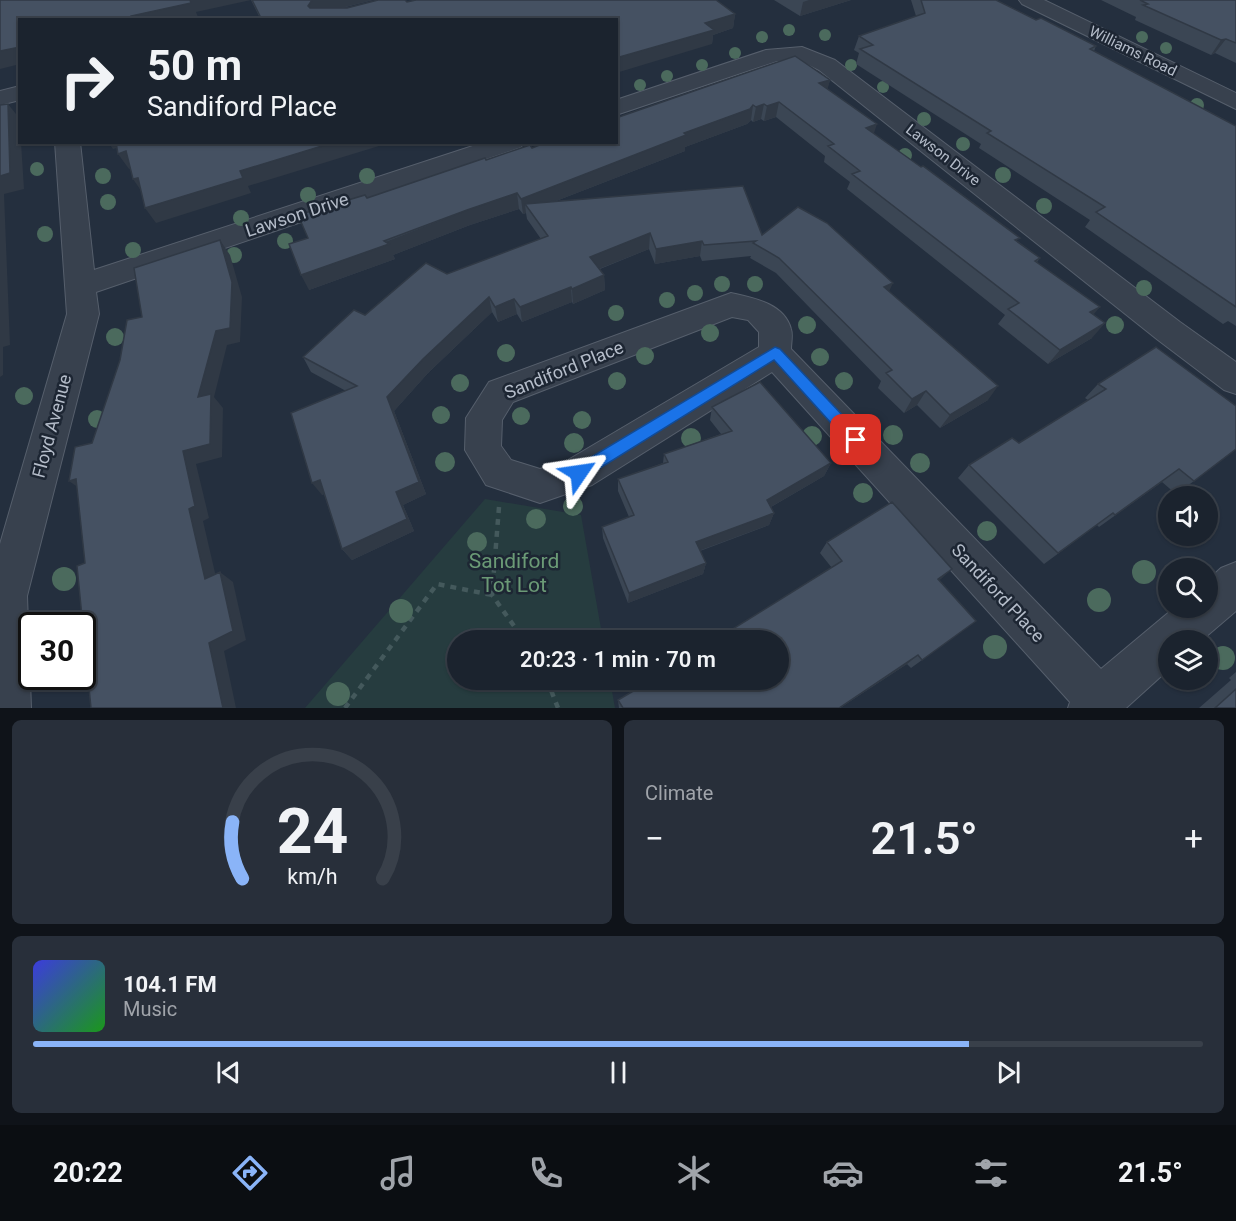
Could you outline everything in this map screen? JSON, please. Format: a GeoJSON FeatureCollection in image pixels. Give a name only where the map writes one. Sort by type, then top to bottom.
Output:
{"type":"FeatureCollection","features":[{"type":"Feature","properties":{"kind":"street","name":"Williams Road"},"geometry":{"type":"LineString","coordinates":[[1029,0],[1236,102]]}},
{"type":"Feature","properties":{"kind":"street","name":"Lawson Drive"},"geometry":{"type":"LineString","coordinates":[[618,107],[774,55],[802,53],[827,65],[1169,331],[1236,380]]}},
{"type":"Feature","properties":{"kind":"street"},"geometry":{"type":"LineString","coordinates":[[0,98],[18,94]]}},
{"type":"Feature","properties":{"kind":"street","name":"Floyd Avenue"},"geometry":{"type":"LineString","coordinates":[[8,708],[6,596],[83,314],[67,144]]}},
{"type":"Feature","properties":{"kind":"street","name":"Lawson Drive"},"geometry":{"type":"LineString","coordinates":[[81,286],[506,144]]}},
{"type":"Feature","properties":{"kind":"street","name":"Sandiford Place"},"geometry":{"type":"LineString","coordinates":[[775,352],[579,473],[540,486],[499,473],[483,450],[484,418],[501,392],[731,305],[758,311],[775,329],[775,352],[1095,704]]}},
{"type":"Feature","properties":{"kind":"street"},"geometry":{"type":"LineString","coordinates":[[1218,598],[1236,583]]}},
{"type":"Feature","properties":{"kind":"street"},"geometry":{"type":"LineString","coordinates":[[1181,630],[1195,618]]}},
{"type":"Feature","properties":{"kind":"street"},"geometry":{"type":"LineString","coordinates":[[1095,704],[1158,650]]}},
{"type":"Feature","properties":{"kind":"path"},"geometry":{"type":"LineString","coordinates":[[500,505],[492,595],[517,630]]}},
{"type":"Feature","properties":{"kind":"path"},"geometry":{"type":"LineString","coordinates":[[345,708],[436,584],[492,595]]}},
{"type":"Feature","properties":{"kind":"path"},"geometry":{"type":"LineString","coordinates":[[551,690],[558,708]]}},
{"type":"Feature","properties":{"kind":"green space","name":"Sandiford Tot Lot"},"geometry":{"type":"Polygon","coordinates":[[[485,499],[581,515],[601,630],[447,630],[447,690],[612,690],[615,708],[305,708],[485,499]]]}},
{"type":"Feature","properties":{"kind":"building"},"geometry":{"type":"Polygon","coordinates":[[[0,0],[190,0],[191,3],[131,16],[132,18],[18,18],[18,47],[0,51],[0,0]]]}},
{"type":"Feature","properties":{"kind":"building"},"geometry":{"type":"Polygon","coordinates":[[[252,0],[312,0],[308,6],[310,8],[347,8],[378,0],[405,0],[407,2],[416,0],[716,0],[735,14],[705,23],[714,30],[618,57],[618,18],[261,18],[252,0]]]}},
{"type":"Feature","properties":{"kind":"building"},"geometry":{"type":"Polygon","coordinates":[[[921,0],[996,0],[1036,20],[1041,18],[1096,46],[1090,49],[1236,126],[1236,307],[1096,212],[1105,207],[987,133],[991,131],[860,49],[873,45],[859,36],[925,13],[921,0]]]}},
{"type":"Feature","properties":{"kind":"building"},"geometry":{"type":"Polygon","coordinates":[[[1140,0],[1236,0],[1236,43],[1226,39],[1221,40],[1143,5],[1148,4],[1140,0]]]}},
{"type":"Feature","properties":{"kind":"building"},"geometry":{"type":"Polygon","coordinates":[[[795,56],[830,80],[819,83],[877,124],[866,128],[921,167],[923,166],[1020,238],[1015,240],[1040,258],[1035,261],[1100,307],[1090,312],[1105,323],[1060,350],[1008,309],[1019,303],[852,174],[860,171],[828,146],[834,144],[779,102],[767,106],[753,105],[750,109],[684,133],[686,135],[521,199],[517,193],[467,210],[384,241],[389,244],[301,275],[289,244],[308,238],[298,215],[365,195],[367,198],[530,145],[532,148],[542,144],[618,144],[618,117],[795,56]]]}},
{"type":"Feature","properties":{"kind":"building"},"geometry":{"type":"Polygon","coordinates":[[[8,104],[10,173],[0,176],[0,105],[8,104]]]}},
{"type":"Feature","properties":{"kind":"building"},"geometry":{"type":"Polygon","coordinates":[[[116,144],[328,144],[240,171],[243,178],[145,208],[138,178],[133,179],[126,151],[118,154],[116,144]]]}},
{"type":"Feature","properties":{"kind":"building"},"geometry":{"type":"Polygon","coordinates":[[[743,186],[762,235],[798,207],[827,223],[893,283],[884,287],[998,386],[950,415],[926,391],[912,399],[886,373],[892,370],[779,258],[753,243],[756,241],[704,245],[702,241],[656,249],[650,233],[590,257],[604,275],[572,289],[571,287],[520,307],[514,299],[495,307],[489,297],[423,359],[387,397],[419,482],[396,492],[407,519],[342,549],[320,480],[312,483],[291,413],[357,386],[303,357],[354,310],[365,315],[426,263],[447,274],[548,236],[525,204],[743,186]]]}},
{"type":"Feature","properties":{"kind":"building"},"geometry":{"type":"Polygon","coordinates":[[[220,240],[232,282],[230,328],[216,331],[198,397],[211,394],[210,444],[183,451],[195,506],[189,509],[205,579],[220,572],[233,631],[209,643],[223,708],[91,708],[89,690],[96,690],[96,612],[82,612],[77,566],[85,563],[76,479],[69,481],[75,447],[92,443],[120,360],[127,320],[142,317],[134,268],[220,240]]]}},
{"type":"Feature","properties":{"kind":"building"},"geometry":{"type":"Polygon","coordinates":[[[1156,347],[1236,406],[1236,449],[1194,481],[1179,469],[1058,553],[969,465],[1012,438],[1019,443],[1106,389],[1098,384],[1156,347]]]}},
{"type":"Feature","properties":{"kind":"building"},"geometry":{"type":"Polygon","coordinates":[[[760,382],[831,463],[767,500],[774,513],[696,542],[706,563],[629,593],[602,527],[634,515],[618,479],[668,462],[664,454],[732,431],[712,407],[760,382]]]}},
{"type":"Feature","properties":{"kind":"building"},"geometry":{"type":"Polygon","coordinates":[[[892,502],[952,569],[938,579],[976,621],[922,660],[918,655],[839,708],[623,708],[618,700],[635,690],[789,690],[789,630],[731,630],[842,561],[827,542],[892,502]]]}},
{"type":"Feature","properties":{"kind":"building"},"geometry":{"type":"Polygon","coordinates":[[[1236,689],[1236,708],[1215,708],[1236,689]]]}},
{"type":"Feature","properties":{"kind":"route"},"geometry":{"type":"LineString","coordinates":[[579,473],[775,352],[856,440]]}}]}
